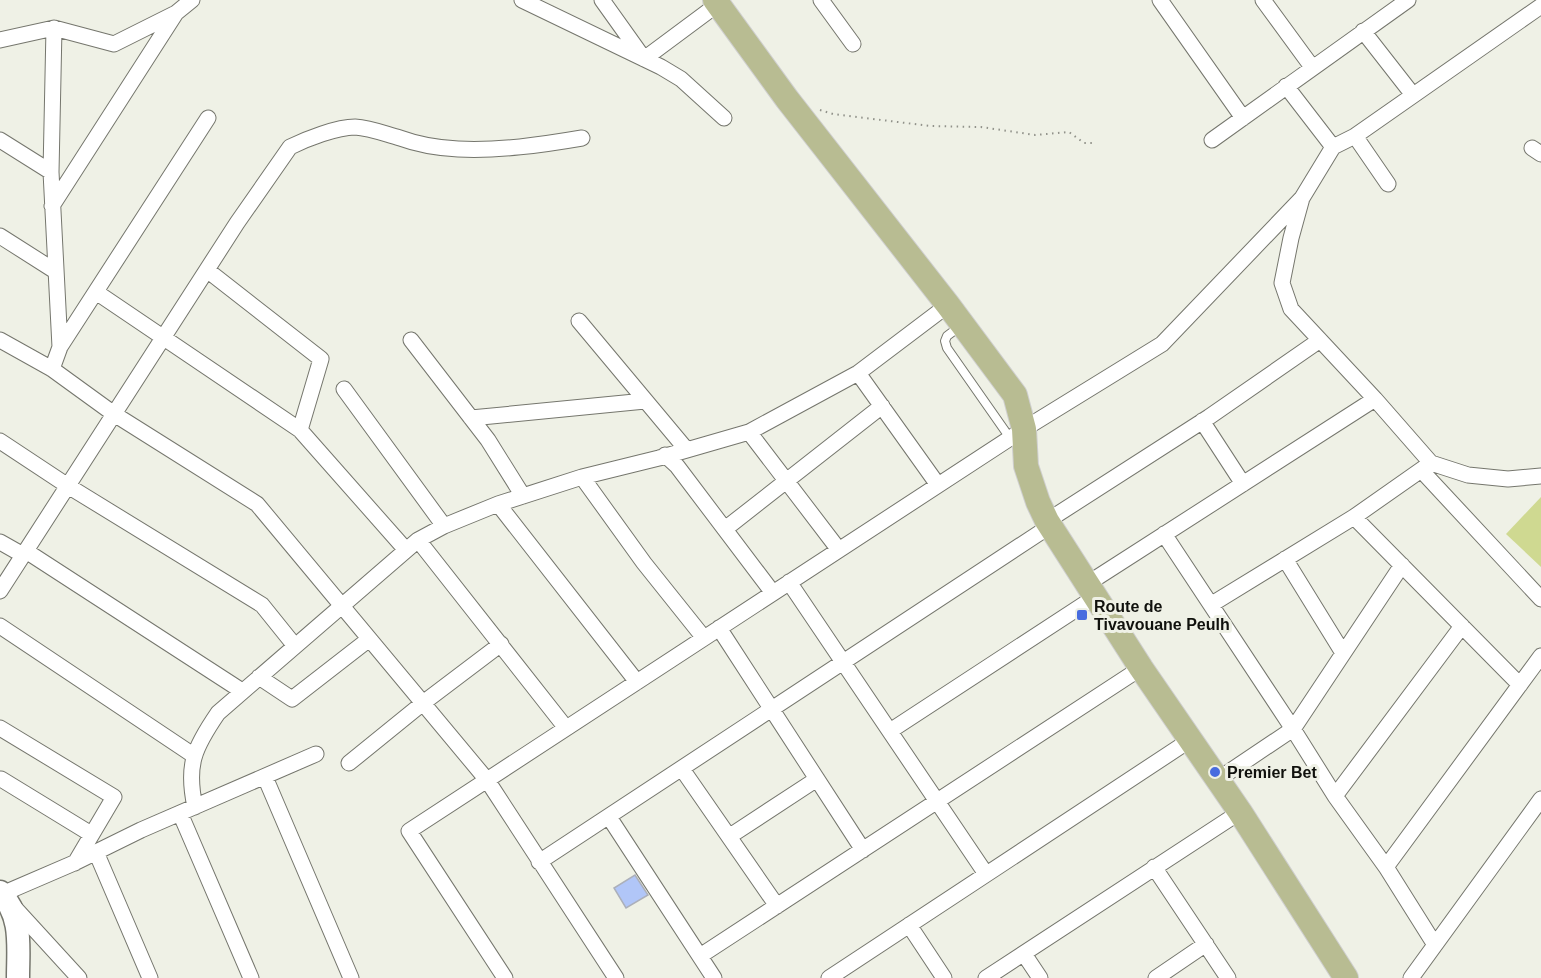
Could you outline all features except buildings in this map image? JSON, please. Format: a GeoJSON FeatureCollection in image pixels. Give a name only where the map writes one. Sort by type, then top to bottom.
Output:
{"type":"FeatureCollection","features":[{"type":"Feature","properties":{"kind":"main road"},"geometry":{"type":"LineString","coordinates":[[716,2],[787,99],[948,304],[1015,395],[1020,407],[1017,433],[1038,502],[1048,524],[1141,668],[1240,812],[1347,978]]}},
{"type":"Feature","properties":{"kind":"street"},"geometry":{"type":"LineString","coordinates":[[0,40],[54,28],[114,44],[176,13],[192,0]]}},
{"type":"Feature","properties":{"kind":"street"},"geometry":{"type":"LineString","coordinates":[[522,0],[681,79],[724,118]]}},
{"type":"Feature","properties":{"kind":"street"},"geometry":{"type":"LineString","coordinates":[[602,0],[644,59]]}},
{"type":"Feature","properties":{"kind":"street"},"geometry":{"type":"LineString","coordinates":[[821,0],[853,44]]}},
{"type":"Feature","properties":{"kind":"street"},"geometry":{"type":"LineString","coordinates":[[1160,0],[1243,118]]}},
{"type":"Feature","properties":{"kind":"street"},"geometry":{"type":"LineString","coordinates":[[1263,0],[1312,67]]}},
{"type":"Feature","properties":{"kind":"street"},"geometry":{"type":"LineString","coordinates":[[1212,140],[1408,0]]}},
{"type":"Feature","properties":{"kind":"street"},"geometry":{"type":"LineString","coordinates":[[644,59],[716,2]]}},
{"type":"Feature","properties":{"kind":"street"},"geometry":{"type":"LineString","coordinates":[[52,206],[176,13]]}},
{"type":"Feature","properties":{"kind":"street"},"geometry":{"type":"LineString","coordinates":[[505,978],[409,831],[1017,433],[1162,344],[1302,198],[1333,147],[1355,136],[1413,95],[1538,15]]}},
{"type":"Feature","properties":{"kind":"street"},"geometry":{"type":"LineString","coordinates":[[54,28],[51,172],[60,347]]}},
{"type":"Feature","properties":{"kind":"street"},"geometry":{"type":"LineString","coordinates":[[1363,31],[1413,95]]}},
{"type":"Feature","properties":{"kind":"street"},"geometry":{"type":"LineString","coordinates":[[1286,86],[1333,147]]}},
{"type":"Feature","properties":{"kind":"street"},"geometry":{"type":"LineString","coordinates":[[52,369],[60,347],[208,118]]}},
{"type":"Feature","properties":{"kind":"street"},"geometry":{"type":"LineString","coordinates":[[0,591],[207,270],[290,147],[352,127],[377,130],[417,143],[460,149],[497,149],[582,138]]}},
{"type":"Feature","properties":{"kind":"street"},"geometry":{"type":"LineString","coordinates":[[1355,136],[1388,184]]}},
{"type":"Feature","properties":{"kind":"street"},"geometry":{"type":"LineString","coordinates":[[0,140],[51,172]]}},
{"type":"Feature","properties":{"kind":"street"},"geometry":{"type":"LineString","coordinates":[[1302,198],[1282,284],[1290,309],[1375,399],[1426,467],[1541,599]]}},
{"type":"Feature","properties":{"kind":"street"},"geometry":{"type":"LineString","coordinates":[[0,236],[55,271]]}},
{"type":"Feature","properties":{"kind":"street"},"geometry":{"type":"LineString","coordinates":[[207,270],[321,359],[300,430]]}},
{"type":"Feature","properties":{"kind":"street"},"geometry":{"type":"LineString","coordinates":[[96,292],[300,430],[406,550]]}},
{"type":"Feature","properties":{"kind":"street"},"geometry":{"type":"LineString","coordinates":[[195,807],[191,788],[194,755],[202,736],[218,713],[418,540],[444,526],[498,504],[582,477],[749,432],[858,373],[948,304]]}},
{"type":"Feature","properties":{"kind":"street"},"geometry":{"type":"LineString","coordinates":[[579,321],[686,449]]}},
{"type":"Feature","properties":{"kind":"street"},"geometry":{"type":"LineString","coordinates":[[0,339],[52,369],[114,414],[257,504],[487,780],[616,978]]}},
{"type":"Feature","properties":{"kind":"street"},"geometry":{"type":"LineString","coordinates":[[411,340],[488,440],[523,496]]}},
{"type":"Feature","properties":{"kind":"street"},"geometry":{"type":"LineString","coordinates":[[539,862],[682,769],[1320,340]]}},
{"type":"Feature","properties":{"kind":"street"},"geometry":{"type":"LineString","coordinates":[[858,373],[938,485]]}},
{"type":"Feature","properties":{"kind":"street"},"geometry":{"type":"LineString","coordinates":[[344,389],[444,526]]}},
{"type":"Feature","properties":{"kind":"street"},"geometry":{"type":"LineString","coordinates":[[890,731],[1091,591],[1164,534],[1375,399]]}},
{"type":"Feature","properties":{"kind":"street"},"geometry":{"type":"LineString","coordinates":[[471,418],[645,401]]}},
{"type":"Feature","properties":{"kind":"street"},"geometry":{"type":"LineString","coordinates":[[725,529],[882,406]]}},
{"type":"Feature","properties":{"kind":"street"},"geometry":{"type":"LineString","coordinates":[[1202,421],[1243,484]]}},
{"type":"Feature","properties":{"kind":"street"},"geometry":{"type":"LineString","coordinates":[[749,432],[839,550]]}},
{"type":"Feature","properties":{"kind":"street"},"geometry":{"type":"LineString","coordinates":[[0,441],[68,486],[262,605],[295,646]]}},
{"type":"Feature","properties":{"kind":"street"},"geometry":{"type":"LineString","coordinates":[[665,455],[677,466],[773,593]]}},
{"type":"Feature","properties":{"kind":"street"},"geometry":{"type":"LineString","coordinates":[[1212,604],[1354,517],[1426,467],[1468,475],[1508,479],[1541,476]]}},
{"type":"Feature","properties":{"kind":"street"},"geometry":{"type":"LineString","coordinates":[[582,477],[644,563],[704,638]]}},
{"type":"Feature","properties":{"kind":"street"},"geometry":{"type":"LineString","coordinates":[[498,504],[637,682]]}},
{"type":"Feature","properties":{"kind":"street"},"geometry":{"type":"LineString","coordinates":[[1354,517],[1520,685]]}},
{"type":"Feature","properties":{"kind":"street"},"geometry":{"type":"LineString","coordinates":[[1164,534],[1212,604],[1335,796],[1386,867],[1435,945]]}},
{"type":"Feature","properties":{"kind":"street"},"geometry":{"type":"LineString","coordinates":[[418,540],[566,728]]}},
{"type":"Feature","properties":{"kind":"street"},"geometry":{"type":"LineString","coordinates":[[0,542],[24,553],[242,691]]}},
{"type":"Feature","properties":{"kind":"street"},"geometry":{"type":"LineString","coordinates":[[1285,559],[1343,653]]}},
{"type":"Feature","properties":{"kind":"street"},"geometry":{"type":"LineString","coordinates":[[1217,780],[1293,729],[1402,565]]}},
{"type":"Feature","properties":{"kind":"street"},"geometry":{"type":"LineString","coordinates":[[789,582],[986,874]]}},
{"type":"Feature","properties":{"kind":"street"},"geometry":{"type":"LineString","coordinates":[[0,626],[194,755]]}},
{"type":"Feature","properties":{"kind":"street"},"geometry":{"type":"LineString","coordinates":[[1335,796],[1462,626]]}},
{"type":"Feature","properties":{"kind":"street"},"geometry":{"type":"LineString","coordinates":[[719,628],[863,850]]}},
{"type":"Feature","properties":{"kind":"street"},"geometry":{"type":"LineString","coordinates":[[259,678],[292,699],[368,640]]}},
{"type":"Feature","properties":{"kind":"street"},"geometry":{"type":"LineString","coordinates":[[349,763],[501,644]]}},
{"type":"Feature","properties":{"kind":"street"},"geometry":{"type":"LineString","coordinates":[[1386,867],[1541,656]]}},
{"type":"Feature","properties":{"kind":"street"},"geometry":{"type":"LineString","coordinates":[[700,956],[1141,668]]}},
{"type":"Feature","properties":{"kind":"street"},"geometry":{"type":"LineString","coordinates":[[0,728],[114,797],[75,863]]}},
{"type":"Feature","properties":{"kind":"street"},"geometry":{"type":"LineString","coordinates":[[836,976],[909,925],[1190,741]]}},
{"type":"Feature","properties":{"kind":"street"},"geometry":{"type":"LineString","coordinates":[[3,895],[180,813],[316,754]]}},
{"type":"Feature","properties":{"kind":"street"},"geometry":{"type":"LineString","coordinates":[[682,769],[777,906]]}},
{"type":"Feature","properties":{"kind":"street"},"geometry":{"type":"LineString","coordinates":[[265,777],[351,978]]}},
{"type":"Feature","properties":{"kind":"street"},"geometry":{"type":"LineString","coordinates":[[1,779],[92,834]]}},
{"type":"Feature","properties":{"kind":"street"},"geometry":{"type":"LineString","coordinates":[[730,836],[817,779]]}},
{"type":"Feature","properties":{"kind":"street"},"geometry":{"type":"LineString","coordinates":[[1411,978],[1541,799]]}},
{"type":"Feature","properties":{"kind":"street"},"geometry":{"type":"LineString","coordinates":[[986,978],[1240,812]]}},
{"type":"Feature","properties":{"kind":"street"},"geometry":{"type":"LineString","coordinates":[[180,813],[251,978]]}},
{"type":"Feature","properties":{"kind":"street"},"geometry":{"type":"LineString","coordinates":[[609,817],[714,978]]}},
{"type":"Feature","properties":{"kind":"street"},"geometry":{"type":"LineString","coordinates":[[96,852],[150,978]]}},
{"type":"Feature","properties":{"kind":"street"},"geometry":{"type":"LineString","coordinates":[[1154,867],[1228,978]]}},
{"type":"Feature","properties":{"kind":"street"},"geometry":{"type":"LineString","coordinates":[[3,895],[14,912],[18,929],[18,978]]}},
{"type":"Feature","properties":{"kind":"street"},"geometry":{"type":"LineString","coordinates":[[3,895],[79,978]]}},
{"type":"Feature","properties":{"kind":"street"},"geometry":{"type":"LineString","coordinates":[[909,925],[944,978]]}},
{"type":"Feature","properties":{"kind":"street"},"geometry":{"type":"LineString","coordinates":[[1156,978],[1206,944]]}},
{"type":"Feature","properties":{"kind":"street"},"geometry":{"type":"LineString","coordinates":[[1024,954],[1040,978]]}},
{"type":"Feature","properties":{"kind":"path"},"geometry":{"type":"LineString","coordinates":[[787,99],[833,114],[930,126],[981,127],[1035,135],[1069,132],[1084,143],[1093,143]]}},
{"type":"Feature","properties":{"kind":"green space"},"geometry":{"type":"Polygon","coordinates":[[[1541,497],[1541,567],[1506,534],[1541,497]]]}},
{"type":"Feature","properties":{"kind":"place","name":"Route de Tivavouane Peulh"},"geometry":{"type":"Point","coordinates":[1082,615]}},
{"type":"Feature","properties":{"kind":"place","name":"Premier Bet"},"geometry":{"type":"Point","coordinates":[1215,772]}}]}
